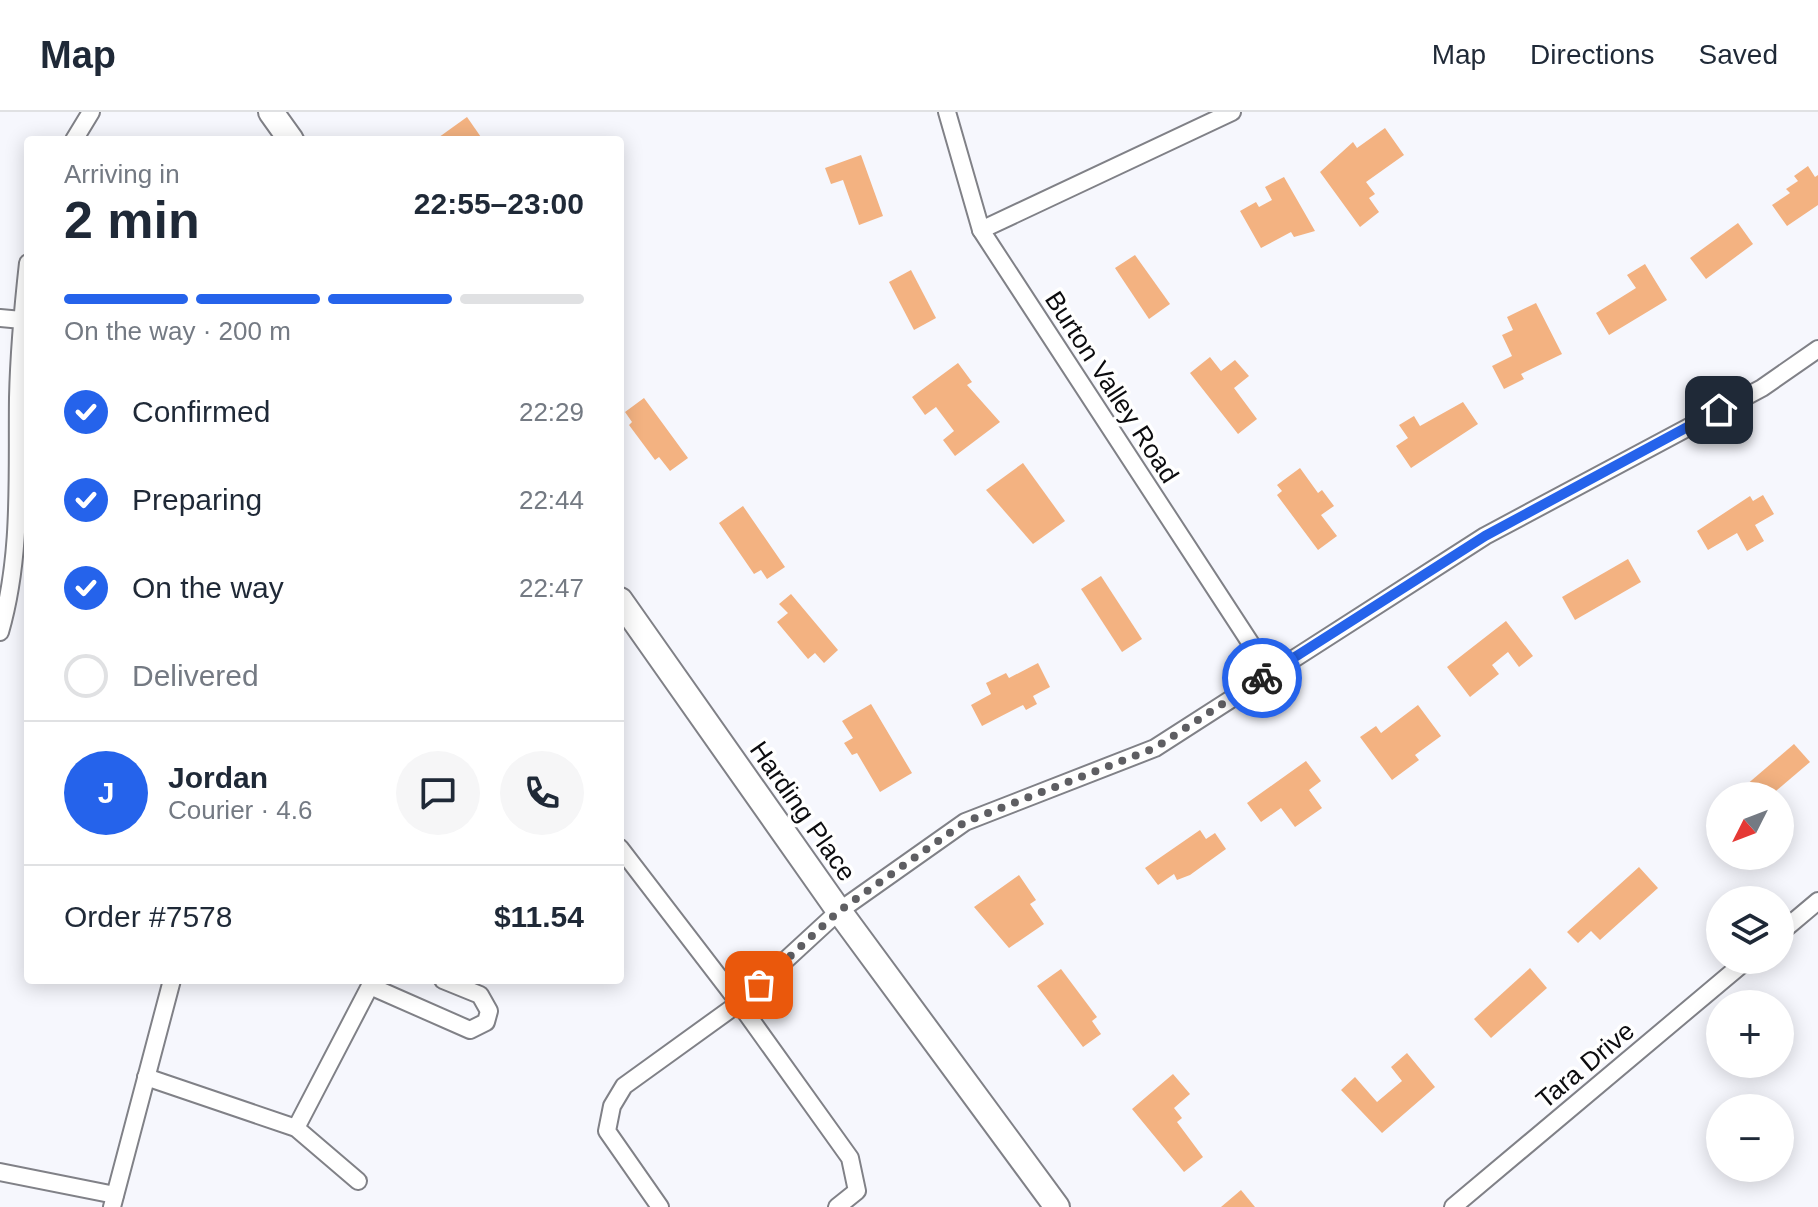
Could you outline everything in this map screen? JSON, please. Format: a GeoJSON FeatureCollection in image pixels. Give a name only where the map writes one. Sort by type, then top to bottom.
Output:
{"type":"FeatureCollection","features":[{"type":"Feature","properties":{"kind":"main road"},"geometry":{"type":"LineString","coordinates":[[271,112],[288,136]]}},
{"type":"Feature","properties":{"kind":"main road","name":"Harding Place"},"geometry":{"type":"LineString","coordinates":[[624,606],[839,911],[1057,1207]]}},
{"type":"Feature","properties":{"kind":"street"},"geometry":{"type":"LineString","coordinates":[[76,136],[91,112]]}},
{"type":"Feature","properties":{"kind":"street","name":"Burton Valley Road"},"geometry":{"type":"LineString","coordinates":[[947,112],[981,230],[1270,673]]}},
{"type":"Feature","properties":{"kind":"street"},"geometry":{"type":"LineString","coordinates":[[981,230],[1232,112]]}},
{"type":"Feature","properties":{"kind":"street"},"geometry":{"type":"LineString","coordinates":[[0,632],[10,599],[18,492],[24,301]]}},
{"type":"Feature","properties":{"kind":"street"},"geometry":{"type":"LineString","coordinates":[[0,318],[22,320]]}},
{"type":"Feature","properties":{"kind":"street"},"geometry":{"type":"LineString","coordinates":[[660,1207],[607,1131],[612,1106],[624,1086],[739,1003],[839,911],[965,822],[1155,748],[1485,536],[1762,388],[1818,349]]}},
{"type":"Feature","properties":{"kind":"street"},"geometry":{"type":"LineString","coordinates":[[624,853],[739,1003],[850,1158],[857,1191],[837,1207]]}},
{"type":"Feature","properties":{"kind":"street"},"geometry":{"type":"LineString","coordinates":[[1794,921],[1818,901]]}},
{"type":"Feature","properties":{"kind":"street","name":"Tara Drive"},"geometry":{"type":"LineString","coordinates":[[1453,1207],[1730,974]]}},
{"type":"Feature","properties":{"kind":"street"},"geometry":{"type":"LineString","coordinates":[[0,1172],[113,1201],[171,984]]}},
{"type":"Feature","properties":{"kind":"street"},"geometry":{"type":"LineString","coordinates":[[296,1128],[369,984]]}},
{"type":"Feature","properties":{"kind":"street"},"geometry":{"type":"LineString","coordinates":[[372,984],[470,1030],[486,1022],[489,1011],[480,995],[453,984]]}},
{"type":"Feature","properties":{"kind":"street"},"geometry":{"type":"LineString","coordinates":[[146,1077],[296,1128],[358,1181]]}},
{"type":"Feature","properties":{"kind":"building"},"geometry":{"type":"Polygon","coordinates":[[[467,117],[480,136],[441,136],[467,117]]]}},
{"type":"Feature","properties":{"kind":"building"},"geometry":{"type":"Polygon","coordinates":[[[1385,128],[1404,155],[1366,182],[1375,194],[1369,198],[1379,212],[1360,227],[1320,172],[1353,142],[1357,148],[1385,128]]]}},
{"type":"Feature","properties":{"kind":"building"},"geometry":{"type":"Polygon","coordinates":[[[861,155],[883,216],[859,225],[843,180],[831,184],[825,168],[861,155]]]}},
{"type":"Feature","properties":{"kind":"building"},"geometry":{"type":"Polygon","coordinates":[[[1808,166],[1815,177],[1818,175],[1818,205],[1787,226],[1772,205],[1790,193],[1786,189],[1798,181],[1794,176],[1808,166]]]}},
{"type":"Feature","properties":{"kind":"building"},"geometry":{"type":"Polygon","coordinates":[[[1284,177],[1315,231],[1294,237],[1291,232],[1261,248],[1240,211],[1256,202],[1259,207],[1272,200],[1265,187],[1284,177]]]}},
{"type":"Feature","properties":{"kind":"building"},"geometry":{"type":"Polygon","coordinates":[[[1738,223],[1753,244],[1706,279],[1690,258],[1738,223]]]}},
{"type":"Feature","properties":{"kind":"building"},"geometry":{"type":"Polygon","coordinates":[[[1135,255],[1170,304],[1149,319],[1115,268],[1135,255]]]}},
{"type":"Feature","properties":{"kind":"building"},"geometry":{"type":"Polygon","coordinates":[[[1645,264],[1667,300],[1609,335],[1596,313],[1636,288],[1627,275],[1645,264]]]}},
{"type":"Feature","properties":{"kind":"building"},"geometry":{"type":"Polygon","coordinates":[[[911,270],[936,318],[914,330],[889,282],[911,270]]]}},
{"type":"Feature","properties":{"kind":"building"},"geometry":{"type":"Polygon","coordinates":[[[1536,303],[1562,354],[1521,374],[1524,379],[1504,389],[1492,366],[1512,356],[1502,335],[1513,330],[1507,317],[1536,303]]]}},
{"type":"Feature","properties":{"kind":"building"},"geometry":{"type":"Polygon","coordinates":[[[1210,357],[1221,371],[1235,360],[1249,376],[1234,388],[1257,419],[1238,434],[1190,373],[1210,357]]]}},
{"type":"Feature","properties":{"kind":"building"},"geometry":{"type":"Polygon","coordinates":[[[958,363],[972,382],[967,385],[1000,422],[955,456],[943,440],[954,431],[936,407],[925,415],[912,397],[958,363]]]}},
{"type":"Feature","properties":{"kind":"building"},"geometry":{"type":"Polygon","coordinates":[[[644,398],[688,458],[670,471],[659,457],[655,460],[629,425],[632,422],[625,412],[644,398]]]}},
{"type":"Feature","properties":{"kind":"building"},"geometry":{"type":"Polygon","coordinates":[[[1463,402],[1478,424],[1411,468],[1396,446],[1408,438],[1399,425],[1414,416],[1420,426],[1463,402]]]}},
{"type":"Feature","properties":{"kind":"building"},"geometry":{"type":"Polygon","coordinates":[[[1023,463],[1065,521],[1033,544],[986,490],[1023,463]]]}},
{"type":"Feature","properties":{"kind":"building"},"geometry":{"type":"Polygon","coordinates":[[[1300,468],[1318,493],[1322,490],[1334,506],[1321,515],[1337,536],[1318,550],[1277,495],[1282,491],[1277,485],[1300,468]]]}},
{"type":"Feature","properties":{"kind":"building"},"geometry":{"type":"Polygon","coordinates":[[[1763,495],[1774,514],[1755,525],[1764,541],[1747,551],[1737,533],[1708,550],[1697,531],[1750,496],[1753,501],[1763,495]]]}},
{"type":"Feature","properties":{"kind":"building"},"geometry":{"type":"Polygon","coordinates":[[[743,506],[785,567],[767,579],[761,570],[754,574],[719,523],[743,506]]]}},
{"type":"Feature","properties":{"kind":"building"},"geometry":{"type":"Polygon","coordinates":[[[1628,559],[1641,582],[1575,620],[1562,597],[1628,559]]]}},
{"type":"Feature","properties":{"kind":"building"},"geometry":{"type":"Polygon","coordinates":[[[1101,576],[1142,639],[1122,652],[1081,589],[1101,576]]]}},
{"type":"Feature","properties":{"kind":"building"},"geometry":{"type":"Polygon","coordinates":[[[791,594],[838,650],[824,663],[815,653],[808,659],[777,622],[788,613],[779,604],[791,594]]]}},
{"type":"Feature","properties":{"kind":"building"},"geometry":{"type":"Polygon","coordinates":[[[1506,621],[1533,656],[1519,667],[1508,652],[1492,665],[1499,674],[1470,697],[1447,667],[1506,621]]]}},
{"type":"Feature","properties":{"kind":"building"},"geometry":{"type":"Polygon","coordinates":[[[1038,663],[1050,687],[1033,696],[1037,704],[1026,710],[1023,705],[982,726],[971,705],[991,694],[986,683],[1006,673],[1009,678],[1038,663]]]}},
{"type":"Feature","properties":{"kind":"building"},"geometry":{"type":"Polygon","coordinates":[[[871,704],[912,773],[880,792],[857,753],[852,755],[844,743],[853,738],[842,721],[871,704]]]}},
{"type":"Feature","properties":{"kind":"building"},"geometry":{"type":"Polygon","coordinates":[[[1418,705],[1441,736],[1415,755],[1419,760],[1392,780],[1360,737],[1376,726],[1381,733],[1418,705]]]}},
{"type":"Feature","properties":{"kind":"building"},"geometry":{"type":"Polygon","coordinates":[[[1794,744],[1810,762],[1786,782],[1750,782],[1794,744]]]}},
{"type":"Feature","properties":{"kind":"building"},"geometry":{"type":"Polygon","coordinates":[[[1306,761],[1321,781],[1309,790],[1322,808],[1295,827],[1281,808],[1261,822],[1247,803],[1306,761]]]}},
{"type":"Feature","properties":{"kind":"building"},"geometry":{"type":"Polygon","coordinates":[[[1200,830],[1206,839],[1215,833],[1226,849],[1190,875],[1177,880],[1174,874],[1158,885],[1145,868],[1200,830]]]}},
{"type":"Feature","properties":{"kind":"building"},"geometry":{"type":"Polygon","coordinates":[[[1639,867],[1658,888],[1600,940],[1591,931],[1578,943],[1567,932],[1639,867]]]}},
{"type":"Feature","properties":{"kind":"building"},"geometry":{"type":"Polygon","coordinates":[[[1019,875],[1036,900],[1030,904],[1044,924],[1009,948],[974,907],[1019,875]]]}},
{"type":"Feature","properties":{"kind":"building"},"geometry":{"type":"Polygon","coordinates":[[[1530,968],[1547,988],[1491,1038],[1474,1019],[1530,968]]]}},
{"type":"Feature","properties":{"kind":"building"},"geometry":{"type":"Polygon","coordinates":[[[1061,969],[1097,1017],[1092,1021],[1101,1034],[1083,1047],[1037,986],[1061,969]]]}},
{"type":"Feature","properties":{"kind":"building"},"geometry":{"type":"Polygon","coordinates":[[[1407,1053],[1435,1087],[1382,1133],[1341,1090],[1355,1077],[1377,1102],[1402,1081],[1391,1067],[1407,1053]]]}},
{"type":"Feature","properties":{"kind":"building"},"geometry":{"type":"Polygon","coordinates":[[[1173,1074],[1190,1094],[1174,1108],[1182,1118],[1177,1122],[1203,1157],[1184,1172],[1132,1109],[1173,1074]]]}},
{"type":"Feature","properties":{"kind":"building"},"geometry":{"type":"Polygon","coordinates":[[[1241,1190],[1255,1207],[1221,1207],[1241,1190]]]}},
{"type":"Feature","properties":{"kind":"way so far"},"geometry":{"type":"LineString","coordinates":[[759,985],[839,911],[965,822],[1155,748],[1262,678]]}},
{"type":"Feature","properties":{"kind":"route"},"geometry":{"type":"LineString","coordinates":[[1262,678],[1485,536],[1719,410]]}}]}
